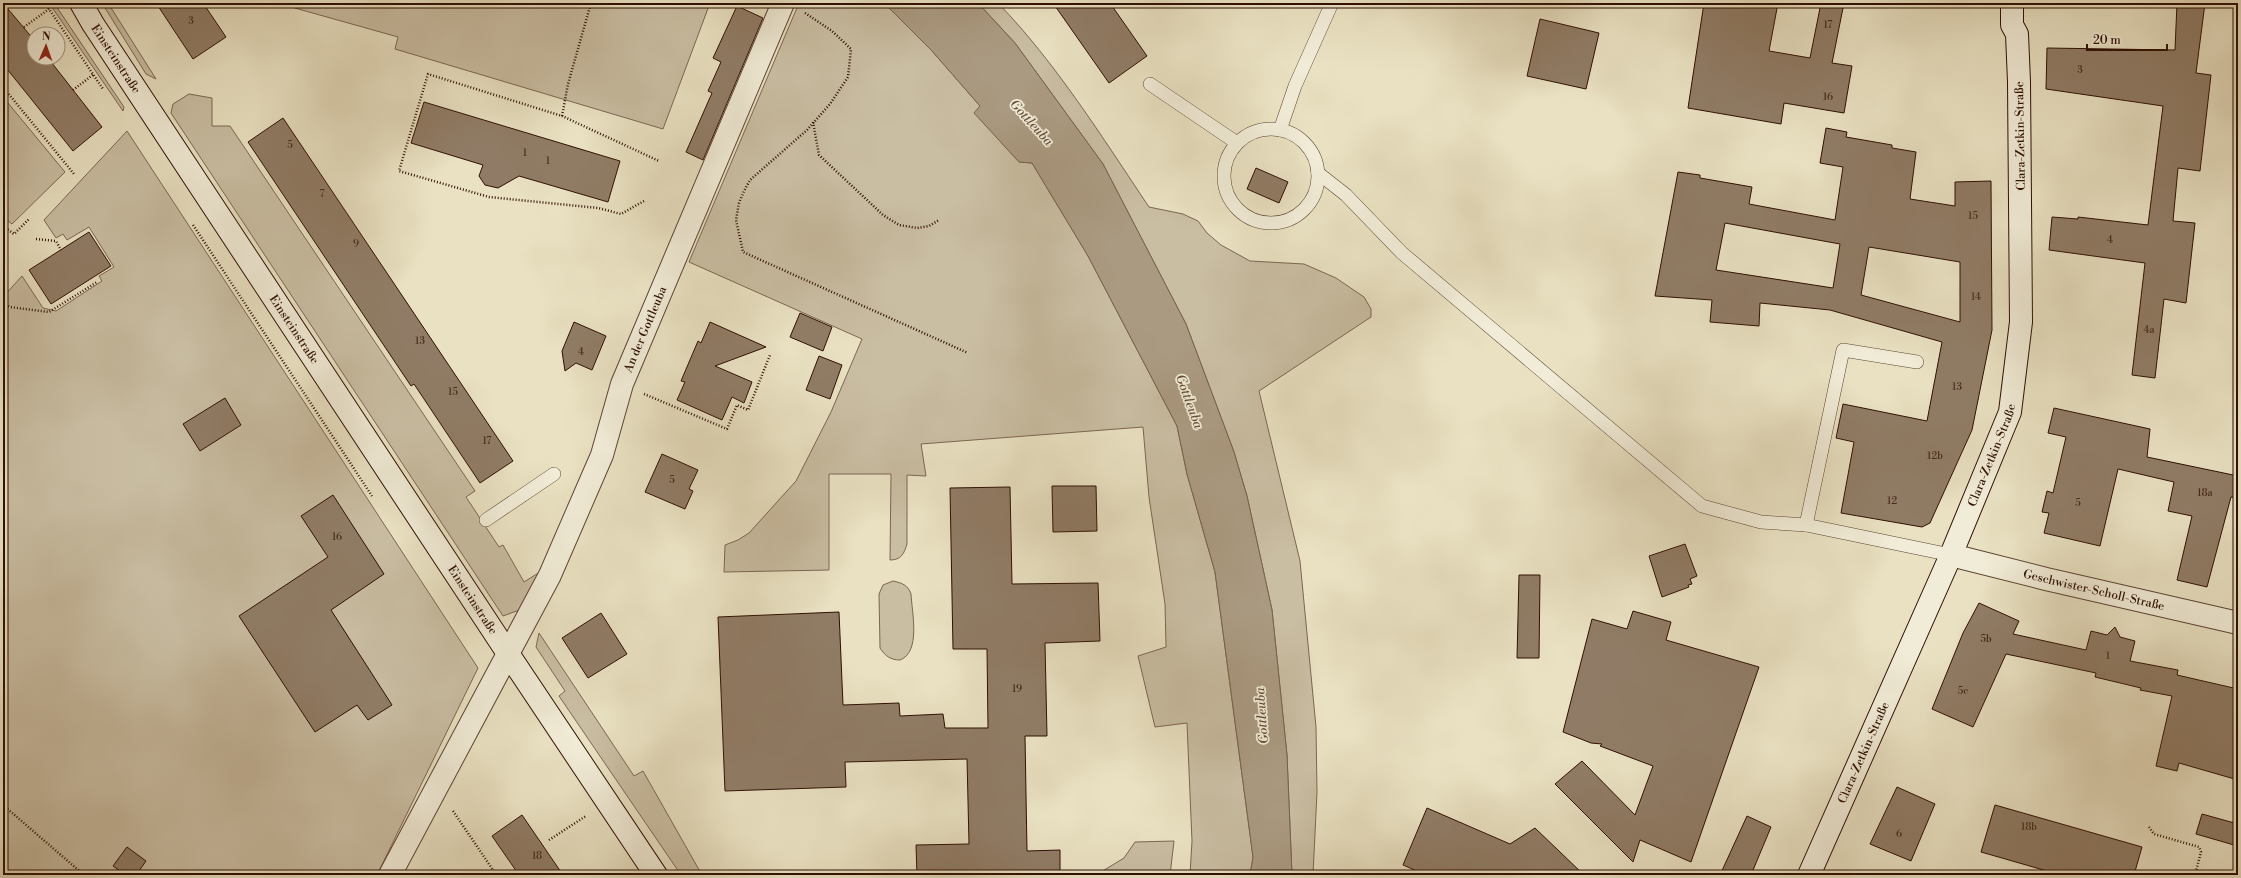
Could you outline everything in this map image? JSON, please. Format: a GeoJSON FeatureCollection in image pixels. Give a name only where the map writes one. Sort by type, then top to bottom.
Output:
{"type":"FeatureCollection","features":[{"type":"Feature","properties":{"kind":"main road","name":"Einsteinstraße"},"geometry":{"type":"LineString","coordinates":[[81,3],[93,24],[509,655],[656,875]]}},
{"type":"Feature","properties":{"kind":"main road","name":"An der Gottleuba"},"geometry":{"type":"LineString","coordinates":[[509,655],[550,575],[602,455],[622,384],[782,3]]}},
{"type":"Feature","properties":{"kind":"main road","name":"Clara-Zetkin-Straße"},"geometry":{"type":"LineString","coordinates":[[1809,875],[1950,555],[2010,412],[2020,322],[2019,82],[2017,34],[2012,25],[2012,3]]}},
{"type":"Feature","properties":{"kind":"main road","name":"Geschwister-Scholl-Straße"},"geometry":{"type":"LineString","coordinates":[[1950,555],[2046,579],[2238,623]]}},
{"type":"Feature","properties":{"kind":"main road"},"geometry":{"type":"LineString","coordinates":[[390,875],[509,655]]}},
{"type":"Feature","properties":{"kind":"lane"},"geometry":{"type":"LineString","coordinates":[[1280,130],[1295,86],[1332,3]]}},
{"type":"Feature","properties":{"kind":"lane"},"geometry":{"type":"LineString","coordinates":[[1150,84],[1237,143]]}},
{"type":"Feature","properties":{"kind":"lane"},"geometry":{"type":"LineString","coordinates":[[1280,130],[1294,136],[1306,145],[1315,158],[1318,173],[1317,189],[1310,203],[1299,214],[1285,221],[1270,223],[1255,221],[1241,213],[1231,201],[1225,187],[1224,171],[1228,156],[1237,143],[1257,131],[1280,130]]}},
{"type":"Feature","properties":{"kind":"lane"},"geometry":{"type":"LineString","coordinates":[[1318,173],[1346,194],[1402,253],[1702,506],[1761,522],[1806,525],[1950,555]]}},
{"type":"Feature","properties":{"kind":"lane"},"geometry":{"type":"LineString","coordinates":[[1806,525],[1843,350],[1917,362]]}},
{"type":"Feature","properties":{"kind":"lane"},"geometry":{"type":"LineString","coordinates":[[486,520],[554,474]]}},
{"type":"Feature","properties":{"kind":"path"},"geometry":{"type":"LineString","coordinates":[[562,116],[568,84],[591,3]]}},
{"type":"Feature","properties":{"kind":"path"},"geometry":{"type":"LineString","coordinates":[[24,27],[49,9]]}},
{"type":"Feature","properties":{"kind":"path"},"geometry":{"type":"LineString","coordinates":[[803,12],[832,31],[851,49],[848,78],[830,104],[813,122],[750,180],[739,204],[736,220],[743,252],[968,353]]}},
{"type":"Feature","properties":{"kind":"path"},"geometry":{"type":"LineString","coordinates":[[73,90],[94,74]]}},
{"type":"Feature","properties":{"kind":"path"},"geometry":{"type":"LineString","coordinates":[[644,201],[621,214],[598,208],[489,197],[399,171],[428,74],[562,116],[659,161]]}},
{"type":"Feature","properties":{"kind":"path"},"geometry":{"type":"LineString","coordinates":[[3,87],[74,174]]}},
{"type":"Feature","properties":{"kind":"path"},"geometry":{"type":"LineString","coordinates":[[813,122],[819,155],[883,215],[899,225],[918,228],[929,226],[939,220]]}},
{"type":"Feature","properties":{"kind":"path"},"geometry":{"type":"LineString","coordinates":[[3,226],[14,234],[29,219]]}},
{"type":"Feature","properties":{"kind":"path"},"geometry":{"type":"LineString","coordinates":[[36,239],[56,241],[61,250]]}},
{"type":"Feature","properties":{"kind":"path"},"geometry":{"type":"LineString","coordinates":[[3,303],[10,307],[49,312],[97,282]]}},
{"type":"Feature","properties":{"kind":"path"},"geometry":{"type":"LineString","coordinates":[[622,384],[728,428],[737,405],[748,410],[770,355]]}},
{"type":"Feature","properties":{"kind":"path"},"geometry":{"type":"LineString","coordinates":[[3,805],[84,875]]}},
{"type":"Feature","properties":{"kind":"path"},"geometry":{"type":"LineString","coordinates":[[453,811],[497,875]]}},
{"type":"Feature","properties":{"kind":"path"},"geometry":{"type":"LineString","coordinates":[[549,840],[586,816]]}},
{"type":"Feature","properties":{"kind":"path"},"geometry":{"type":"LineString","coordinates":[[2150,827],[2154,834],[2199,847],[2201,852],[2195,875]]}},
{"type":"Feature","properties":{"kind":"path"},"geometry":{"type":"LineString","coordinates":[[490,875],[493,870]]}},
{"type":"Feature","properties":{"kind":"shaded area"},"geometry":{"type":"Polygon","coordinates":[[[49,3],[54,3],[124,107],[123,111],[66,26],[49,3]]]}},
{"type":"Feature","properties":{"kind":"shaded area"},"geometry":{"type":"Polygon","coordinates":[[[102,3],[108,3],[156,79],[146,74],[102,3]]]}},
{"type":"Feature","properties":{"kind":"shaded area"},"geometry":{"type":"Polygon","coordinates":[[[277,3],[710,3],[663,129],[395,49],[398,37],[277,3]]]}},
{"type":"Feature","properties":{"kind":"shaded area"},"geometry":{"type":"Polygon","coordinates":[[[799,3],[884,3],[932,51],[980,106],[975,113],[1019,162],[1032,163],[1088,256],[1177,426],[1187,474],[1215,572],[1253,857],[1250,875],[1190,875],[1192,841],[1187,723],[1155,727],[1138,656],[1166,647],[1165,604],[1149,497],[1143,427],[921,444],[926,476],[907,475],[907,544],[902,556],[894,560],[890,560],[891,474],[829,474],[829,570],[724,572],[725,545],[738,540],[749,533],[796,481],[831,412],[862,339],[689,262],[799,3]]]}},
{"type":"Feature","properties":{"kind":"shaded area"},"geometry":{"type":"Polygon","coordinates":[[[978,3],[998,3],[1019,26],[1078,101],[1149,207],[1183,214],[1198,221],[1207,233],[1221,245],[1250,261],[1304,264],[1336,278],[1364,297],[1371,309],[1371,317],[1259,391],[1300,561],[1316,727],[1317,792],[1313,875],[1292,875],[1287,755],[1272,610],[1247,496],[1234,452],[1186,324],[1103,164],[1015,43],[978,3]]]}},
{"type":"Feature","properties":{"kind":"shaded area"},"geometry":{"type":"Polygon","coordinates":[[[189,94],[212,98],[212,126],[230,126],[475,491],[466,497],[499,547],[503,545],[524,582],[543,570],[522,609],[503,616],[171,113],[173,104],[189,94]]]}},
{"type":"Feature","properties":{"kind":"shaded area"},"geometry":{"type":"Polygon","coordinates":[[[3,97],[65,172],[12,224],[3,217],[3,97]]]}},
{"type":"Feature","properties":{"kind":"shaded area"},"geometry":{"type":"Polygon","coordinates":[[[127,131],[478,668],[377,875],[3,875],[3,297],[22,276],[43,308],[56,311],[102,281],[99,276],[114,267],[89,227],[67,240],[63,234],[56,238],[44,220],[127,131]]]}},
{"type":"Feature","properties":{"kind":"shaded area"},"geometry":{"type":"Polygon","coordinates":[[[893,581],[908,588],[911,594],[913,611],[914,631],[911,649],[907,656],[900,660],[888,657],[880,648],[879,594],[883,585],[893,581]]]}},
{"type":"Feature","properties":{"kind":"shaded area"},"geometry":{"type":"Polygon","coordinates":[[[539,633],[634,776],[643,771],[702,875],[681,875],[559,696],[565,691],[536,647],[539,633]]]}},
{"type":"Feature","properties":{"kind":"shaded area"},"geometry":{"type":"Polygon","coordinates":[[[1174,841],[1170,875],[1096,875],[1124,858],[1135,842],[1174,841]]]}},
{"type":"Feature","properties":{"kind":"water","name":"Gottleuba"},"geometry":{"type":"Polygon","coordinates":[[[884,3],[978,3],[1015,43],[1103,164],[1186,324],[1234,452],[1247,496],[1272,610],[1287,755],[1292,875],[1250,875],[1253,857],[1215,572],[1187,474],[1177,426],[1088,256],[1032,163],[1019,162],[974,113],[980,106],[932,51],[884,3]]]}},
{"type":"Feature","properties":{"kind":"building"},"geometry":{"type":"Polygon","coordinates":[[[3,3],[26,30],[26,66],[54,66],[102,127],[73,151],[3,64],[3,3]]]}},
{"type":"Feature","properties":{"kind":"building"},"geometry":{"type":"Polygon","coordinates":[[[156,3],[203,3],[226,37],[193,59],[156,3]]]}},
{"type":"Feature","properties":{"kind":"building"},"geometry":{"type":"Polygon","coordinates":[[[1053,3],[1110,3],[1147,56],[1109,83],[1053,3]]]}},
{"type":"Feature","properties":{"kind":"building"},"geometry":{"type":"Polygon","coordinates":[[[1704,3],[1778,3],[1769,51],[1810,58],[1821,3],[1844,3],[1832,63],[1852,66],[1844,113],[1784,103],[1781,124],[1688,108],[1704,3]]]}},
{"type":"Feature","properties":{"kind":"building"},"geometry":{"type":"Polygon","coordinates":[[[2177,3],[2205,3],[2196,73],[2211,75],[2200,171],[2178,168],[2173,221],[2195,223],[2186,303],[2164,299],[2155,378],[2132,375],[2145,263],[2049,250],[2052,217],[2078,219],[2078,217],[2148,225],[2163,106],[2046,89],[2047,48],[2175,50],[2177,3]]]}},
{"type":"Feature","properties":{"kind":"building"},"geometry":{"type":"Polygon","coordinates":[[[737,6],[763,18],[703,160],[686,152],[712,93],[708,91],[721,62],[713,58],[737,6]]]}},
{"type":"Feature","properties":{"kind":"building"},"geometry":{"type":"Polygon","coordinates":[[[1540,19],[1599,33],[1586,89],[1527,76],[1540,19]]]}},
{"type":"Feature","properties":{"kind":"building"},"geometry":{"type":"Polygon","coordinates":[[[424,102],[620,161],[608,202],[519,176],[498,188],[485,185],[479,176],[483,165],[411,143],[424,102]]]}},
{"type":"Feature","properties":{"kind":"building"},"geometry":{"type":"Polygon","coordinates":[[[283,118],[513,461],[480,483],[414,384],[411,386],[248,142],[283,118]]]}},
{"type":"Feature","properties":{"kind":"building"},"geometry":{"type":"Polygon","coordinates":[[[1826,128],[1847,132],[1846,137],[1892,145],[1892,148],[1916,152],[1910,199],[1955,206],[1955,182],[1991,181],[1992,330],[1972,430],[1930,523],[1922,527],[1841,513],[1854,442],[1836,438],[1843,404],[1927,421],[1942,342],[1830,310],[1760,303],[1759,326],[1710,322],[1712,300],[1655,296],[1678,172],[1700,175],[1700,178],[1752,187],[1749,204],[1835,220],[1843,167],[1820,163],[1826,128]],[[1725,223],[1716,270],[1833,288],[1840,244],[1725,223]],[[1869,247],[1861,295],[1960,322],[1960,262],[1869,247]]]}},
{"type":"Feature","properties":{"kind":"building"},"geometry":{"type":"Polygon","coordinates":[[[1256,168],[1288,182],[1279,203],[1247,189],[1256,168]]]}},
{"type":"Feature","properties":{"kind":"building"},"geometry":{"type":"Polygon","coordinates":[[[89,232],[111,266],[51,304],[29,270],[89,232]]]}},
{"type":"Feature","properties":{"kind":"building"},"geometry":{"type":"Polygon","coordinates":[[[800,313],[832,327],[823,351],[790,337],[800,313]]]}},
{"type":"Feature","properties":{"kind":"building"},"geometry":{"type":"Polygon","coordinates":[[[574,322],[606,336],[592,370],[576,363],[565,371],[562,351],[574,322]]]}},
{"type":"Feature","properties":{"kind":"building"},"geometry":{"type":"Polygon","coordinates":[[[710,322],[766,347],[715,366],[752,382],[744,403],[732,397],[722,420],[677,400],[685,382],[681,381],[698,341],[701,343],[710,322]]]}},
{"type":"Feature","properties":{"kind":"building"},"geometry":{"type":"Polygon","coordinates":[[[819,356],[842,365],[830,399],[806,390],[819,356]]]}},
{"type":"Feature","properties":{"kind":"building"},"geometry":{"type":"Polygon","coordinates":[[[225,398],[241,425],[200,451],[183,424],[225,398]]]}},
{"type":"Feature","properties":{"kind":"building"},"geometry":{"type":"Polygon","coordinates":[[[2054,408],[2150,429],[2147,457],[2238,476],[2238,498],[2231,497],[2207,587],[2177,580],[2192,516],[2168,511],[2174,482],[2118,469],[2100,546],[2044,533],[2049,513],[2042,512],[2047,491],[2053,493],[2066,437],[2048,433],[2054,408]]]}},
{"type":"Feature","properties":{"kind":"building"},"geometry":{"type":"Polygon","coordinates":[[[662,454],[698,470],[689,489],[693,491],[685,509],[645,492],[662,454]]]}},
{"type":"Feature","properties":{"kind":"building"},"geometry":{"type":"Polygon","coordinates":[[[1052,486],[1096,486],[1097,531],[1053,532],[1052,486]]]}},
{"type":"Feature","properties":{"kind":"building"},"geometry":{"type":"Polygon","coordinates":[[[1010,487],[1012,584],[1098,583],[1100,641],[1045,643],[1047,736],[1025,736],[1027,851],[1060,850],[1060,875],[917,875],[916,845],[969,844],[967,759],[845,762],[846,787],[725,791],[718,617],[839,612],[843,705],[899,703],[900,716],[943,714],[945,728],[988,728],[987,649],[953,649],[950,488],[1010,487]]]}},
{"type":"Feature","properties":{"kind":"building"},"geometry":{"type":"Polygon","coordinates":[[[333,495],[384,574],[331,610],[392,705],[368,720],[357,705],[315,732],[239,616],[328,557],[301,516],[333,495]]]}},
{"type":"Feature","properties":{"kind":"building"},"geometry":{"type":"Polygon","coordinates":[[[1685,544],[1697,576],[1690,579],[1692,584],[1688,585],[1689,587],[1662,597],[1649,556],[1685,544]]]}},
{"type":"Feature","properties":{"kind":"building"},"geometry":{"type":"Polygon","coordinates":[[[1519,575],[1540,575],[1539,658],[1517,658],[1519,575]]]}},
{"type":"Feature","properties":{"kind":"building"},"geometry":{"type":"Polygon","coordinates":[[[1979,603],[2019,621],[2013,634],[2086,650],[2091,631],[2107,635],[2115,627],[2120,637],[2135,641],[2130,661],[2178,670],[2177,675],[2238,689],[2238,780],[2179,763],[2177,771],[2156,766],[2172,696],[2140,690],[2141,688],[2095,677],[2096,673],[2006,654],[1973,727],[1932,709],[1963,633],[1979,603]]]}},
{"type":"Feature","properties":{"kind":"building"},"geometry":{"type":"Polygon","coordinates":[[[1633,611],[1671,622],[1666,640],[1759,667],[1691,862],[1640,840],[1633,862],[1555,784],[1582,761],[1635,815],[1653,766],[1600,746],[1602,744],[1591,743],[1563,732],[1592,619],[1627,629],[1633,611]]]}},
{"type":"Feature","properties":{"kind":"building"},"geometry":{"type":"Polygon","coordinates":[[[601,613],[627,654],[588,678],[562,638],[601,613]]]}},
{"type":"Feature","properties":{"kind":"building"},"geometry":{"type":"Polygon","coordinates":[[[1897,787],[1935,804],[1911,861],[1870,844],[1897,787]]]}},
{"type":"Feature","properties":{"kind":"building"},"geometry":{"type":"Polygon","coordinates":[[[1995,805],[2142,847],[2134,875],[2061,875],[1981,852],[1995,805]]]}},
{"type":"Feature","properties":{"kind":"building"},"geometry":{"type":"Polygon","coordinates":[[[1427,808],[1510,844],[1535,828],[1584,875],[1426,875],[1403,865],[1427,808]]]}},
{"type":"Feature","properties":{"kind":"building"},"geometry":{"type":"Polygon","coordinates":[[[2202,814],[2238,824],[2234,845],[2196,834],[2202,814]]]}},
{"type":"Feature","properties":{"kind":"building"},"geometry":{"type":"Polygon","coordinates":[[[522,815],[563,875],[519,875],[492,836],[522,815]]]}},
{"type":"Feature","properties":{"kind":"building"},"geometry":{"type":"Polygon","coordinates":[[[1747,816],[1771,827],[1751,875],[1720,875],[1747,816]]]}},
{"type":"Feature","properties":{"kind":"building"},"geometry":{"type":"Polygon","coordinates":[[[127,847],[146,861],[136,875],[126,875],[113,866],[127,847]]]}}]}
